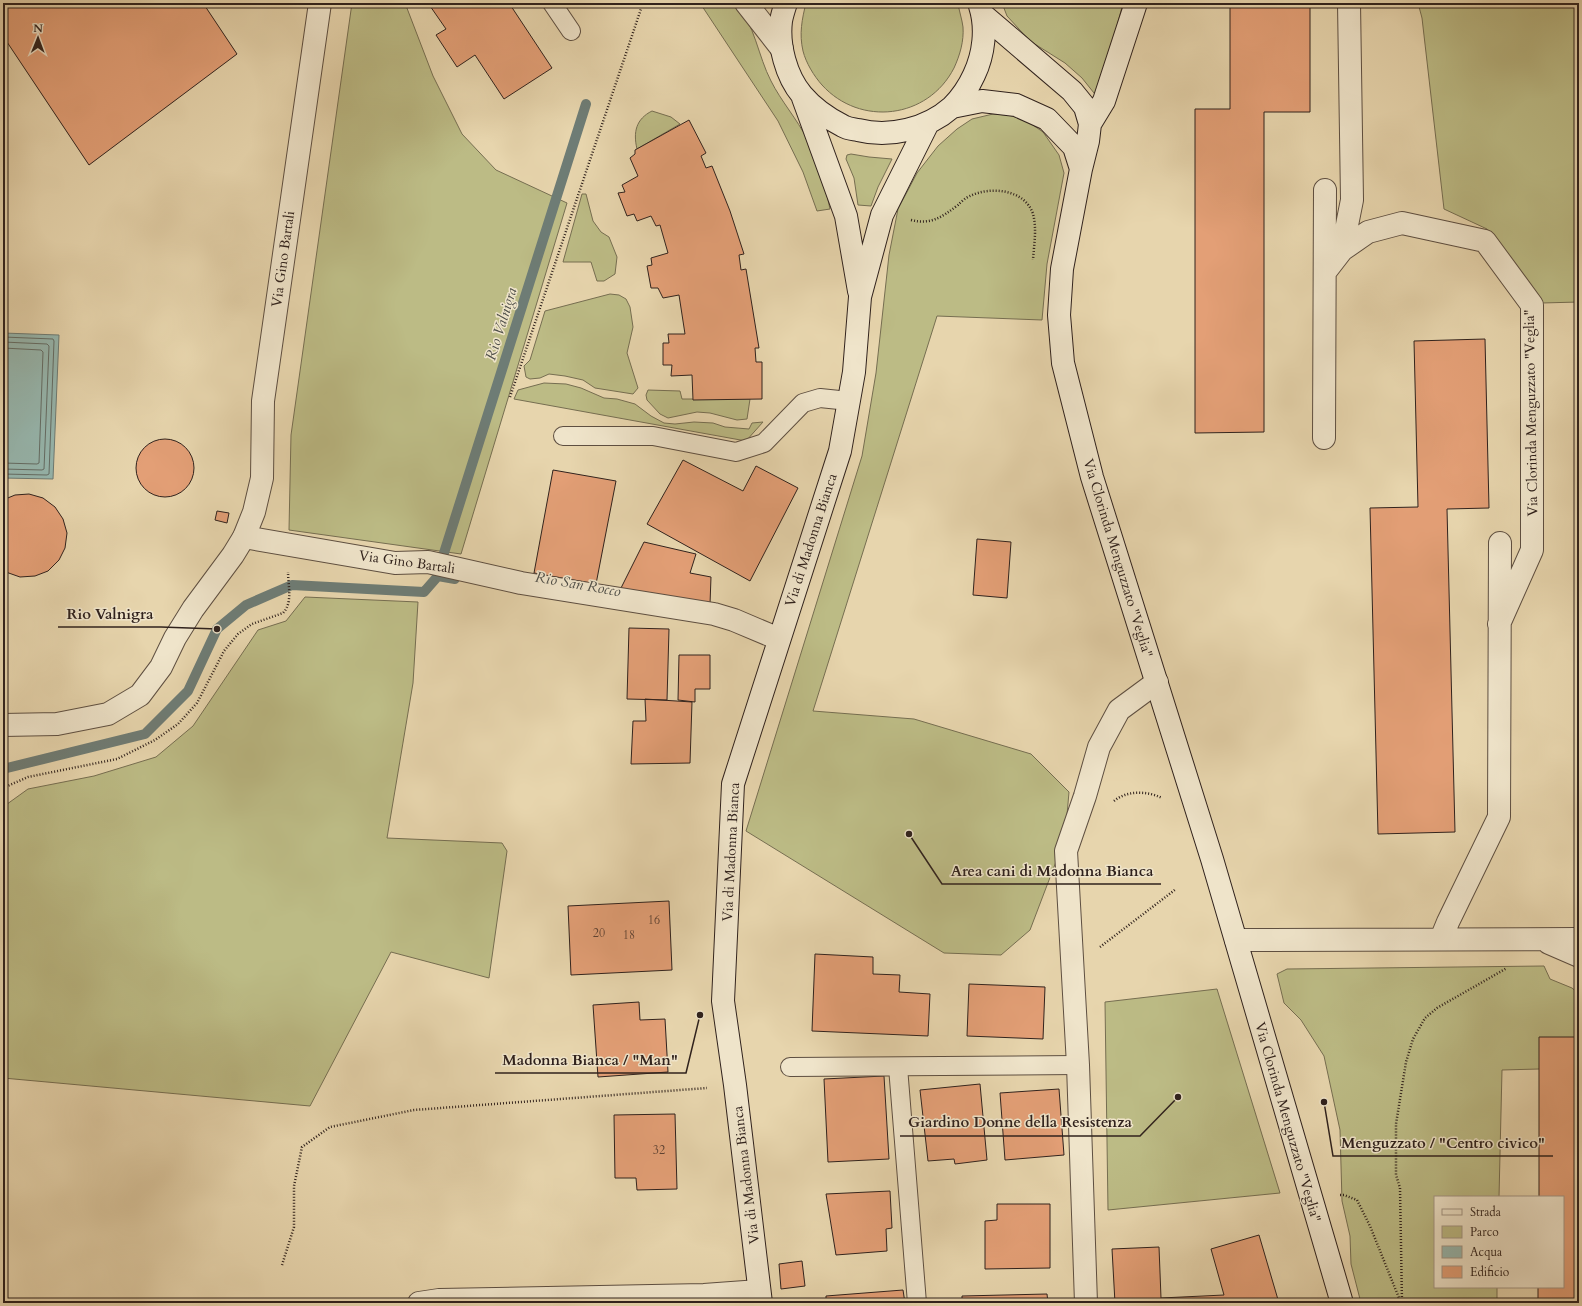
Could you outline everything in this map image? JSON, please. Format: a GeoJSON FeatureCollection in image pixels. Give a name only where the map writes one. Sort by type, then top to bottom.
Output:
{"type":"FeatureCollection","features":[{"type":"Feature","properties":{"kind":"street","name":"Via Gino Bartali"},"geometry":{"type":"LineString","coordinates":[[3,725],[57,724],[108,714],[140,695],[161,668],[175,638],[192,609],[233,555],[244,536],[254,512],[262,478],[263,401],[320,3]]}},
{"type":"Feature","properties":{"kind":"street"},"geometry":{"type":"LineString","coordinates":[[746,3],[782,49]]}},
{"type":"Feature","properties":{"kind":"street"},"geometry":{"type":"LineString","coordinates":[[786,3],[781,21],[782,49],[789,73],[802,95],[821,113],[844,127],[872,134],[902,131],[928,123],[952,107],[968,88],[978,65],[984,41],[980,8]]}},
{"type":"Feature","properties":{"kind":"street"},"geometry":{"type":"LineString","coordinates":[[1090,124],[1104,101],[1136,3]]}},
{"type":"Feature","properties":{"kind":"street","name":"Via Clorinda Menguzzato \"Veglia\""},"geometry":{"type":"LineString","coordinates":[[1342,250],[1352,200],[1349,3]]}},
{"type":"Feature","properties":{"kind":"street","name":"Via Clorinda Menguzzato \"Veglia\""},"geometry":{"type":"LineString","coordinates":[[980,8],[1072,92],[1085,107],[1090,124],[1088,141],[1081,169],[1062,269],[1059,315],[1063,363],[1092,477],[1236,940],[1256,1014],[1342,1303]]}},
{"type":"Feature","properties":{"kind":"street","name":"Via di Madonna Bianca"},"geometry":{"type":"LineString","coordinates":[[802,95],[846,216],[860,297]]}},
{"type":"Feature","properties":{"kind":"street","name":"Via Clorinda Menguzzato \"Veglia\""},"geometry":{"type":"LineString","coordinates":[[952,107],[982,101],[1016,105],[1047,119],[1074,147],[1081,169]]}},
{"type":"Feature","properties":{"kind":"street","name":"Via di Madonna Bianca"},"geometry":{"type":"LineString","coordinates":[[760,1297],[735,1085],[723,1001],[733,784],[840,451],[854,372],[860,297],[882,215],[928,123]]}},
{"type":"Feature","properties":{"kind":"street"},"geometry":{"type":"LineString","coordinates":[[1324,438],[1325,190]]}},
{"type":"Feature","properties":{"kind":"street","name":"Via Clorinda Menguzzato \"Veglia\""},"geometry":{"type":"LineString","coordinates":[[1325,272],[1342,250],[1368,232],[1402,223],[1485,241],[1532,305],[1532,550],[1499,624]]}},
{"type":"Feature","properties":{"kind":"street","name":"Via Gino Bartali"},"geometry":{"type":"LineString","coordinates":[[244,536],[396,562],[428,562],[521,583],[714,614],[734,620],[780,639]]}},
{"type":"Feature","properties":{"kind":"street","name":"Via Clorinda Menguzzato \"Veglia\""},"geometry":{"type":"LineString","coordinates":[[1441,939],[1451,915],[1499,817],[1500,543]]}},
{"type":"Feature","properties":{"kind":"street"},"geometry":{"type":"LineString","coordinates":[[1086,1303],[1074,967],[1066,851],[1085,796],[1099,747],[1119,710],[1156,682]]}},
{"type":"Feature","properties":{"kind":"street"},"geometry":{"type":"LineString","coordinates":[[1538,939],[1579,956]]}},
{"type":"Feature","properties":{"kind":"street"},"geometry":{"type":"LineString","coordinates":[[1236,940],[1579,939]]}},
{"type":"Feature","properties":{"kind":"street"},"geometry":{"type":"LineString","coordinates":[[419,1303],[439,1300],[704,1295],[760,1297]]}},
{"type":"Feature","properties":{"kind":"lane"},"geometry":{"type":"LineString","coordinates":[[552,3],[571,31]]}},
{"type":"Feature","properties":{"kind":"lane"},"geometry":{"type":"LineString","coordinates":[[563,436],[653,436],[736,452],[764,442],[802,402],[820,398],[849,401]]}},
{"type":"Feature","properties":{"kind":"lane"},"geometry":{"type":"LineString","coordinates":[[790,1067],[1078,1065]]}},
{"type":"Feature","properties":{"kind":"lane"},"geometry":{"type":"LineString","coordinates":[[898,1067],[917,1303]]}},
{"type":"Feature","properties":{"kind":"path"},"geometry":{"type":"LineString","coordinates":[[510,397],[643,3]]}},
{"type":"Feature","properties":{"kind":"path"},"geometry":{"type":"LineString","coordinates":[[907,220],[920,222],[937,219],[969,196],[983,191],[1000,191],[1015,194],[1026,202],[1032,213],[1034,230],[1033,261]]}},
{"type":"Feature","properties":{"kind":"path"},"geometry":{"type":"LineString","coordinates":[[288,574],[289,604]]}},
{"type":"Feature","properties":{"kind":"path"},"geometry":{"type":"LineString","coordinates":[[1112,803],[1116,799],[1128,794],[1141,792],[1154,794],[1164,799],[1166,802]]}},
{"type":"Feature","properties":{"kind":"path"},"geometry":{"type":"LineString","coordinates":[[1074,967],[1176,889]]}},
{"type":"Feature","properties":{"kind":"path"},"geometry":{"type":"LineString","coordinates":[[1401,1303],[1400,1188],[1396,1175],[1396,1124],[1406,1062],[1413,1039],[1425,1018],[1437,1008],[1513,965]]}},
{"type":"Feature","properties":{"kind":"path"},"geometry":{"type":"LineString","coordinates":[[282,1265],[294,1228],[294,1186],[302,1147],[330,1127],[414,1110],[735,1085]]}},
{"type":"Feature","properties":{"kind":"path"},"geometry":{"type":"LineString","coordinates":[[1335,1196],[1344,1195],[1357,1200],[1370,1226],[1401,1303]]}},
{"type":"Feature","properties":{"kind":"green space"},"geometry":{"type":"Polygon","coordinates":[[[352,3],[405,3],[433,76],[462,134],[496,170],[567,203],[461,554],[289,530],[291,435],[352,3]]]}},
{"type":"Feature","properties":{"kind":"green space"},"geometry":{"type":"Polygon","coordinates":[[[700,3],[736,3],[748,21],[771,81],[803,132],[815,156],[830,209],[817,211],[803,172],[778,121],[700,3]]]}},
{"type":"Feature","properties":{"kind":"green space"},"geometry":{"type":"Polygon","coordinates":[[[806,3],[958,3],[963,24],[963,32],[961,48],[954,68],[942,85],[928,98],[911,107],[892,111],[874,112],[855,107],[838,98],[822,85],[808,65],[804,56],[801,39],[802,21],[806,3]]]}},
{"type":"Feature","properties":{"kind":"green space"},"geometry":{"type":"Polygon","coordinates":[[[1002,3],[1123,3],[1098,98],[1082,78],[1065,63],[1030,41],[1007,16],[1002,3]]]}},
{"type":"Feature","properties":{"kind":"green space"},"geometry":{"type":"Polygon","coordinates":[[[1418,3],[1579,3],[1579,302],[1542,303],[1487,229],[1444,209],[1422,18],[1418,3]]]}},
{"type":"Feature","properties":{"kind":"green space"},"geometry":{"type":"Polygon","coordinates":[[[652,111],[671,117],[680,124],[637,149],[635,137],[637,127],[642,118],[652,111]]]}},
{"type":"Feature","properties":{"kind":"green space"},"geometry":{"type":"Polygon","coordinates":[[[993,114],[1008,115],[1024,119],[1043,132],[1059,155],[1064,173],[1047,264],[1042,320],[937,316],[813,711],[914,719],[1031,754],[1069,792],[1065,838],[1030,930],[1001,955],[944,953],[746,831],[862,456],[876,373],[889,255],[898,209],[917,173],[938,146],[957,129],[972,119],[993,114]]]}},
{"type":"Feature","properties":{"kind":"green space"},"geometry":{"type":"Polygon","coordinates":[[[851,154],[892,159],[878,187],[871,206],[858,205],[854,178],[846,159],[847,155],[851,154]]]}},
{"type":"Feature","properties":{"kind":"green space"},"geometry":{"type":"Polygon","coordinates":[[[582,194],[586,194],[593,221],[601,232],[609,237],[617,257],[615,274],[604,281],[597,281],[591,262],[563,262],[582,194]]]}},
{"type":"Feature","properties":{"kind":"green space"},"geometry":{"type":"Polygon","coordinates":[[[610,294],[619,295],[626,299],[630,307],[633,327],[627,353],[638,388],[633,394],[595,388],[583,380],[565,376],[549,374],[540,378],[530,379],[526,377],[524,366],[530,360],[545,311],[610,294]]]}},
{"type":"Feature","properties":{"kind":"green space"},"geometry":{"type":"Polygon","coordinates":[[[544,383],[566,384],[581,388],[604,398],[617,399],[635,404],[651,416],[664,423],[713,423],[725,427],[749,429],[752,423],[763,422],[746,441],[514,399],[518,390],[544,383]]]}},
{"type":"Feature","properties":{"kind":"green space"},"geometry":{"type":"Polygon","coordinates":[[[648,390],[680,391],[682,399],[750,399],[747,419],[737,420],[710,413],[697,412],[668,418],[660,414],[647,400],[646,395],[648,390]]]}},
{"type":"Feature","properties":{"kind":"green space"},"geometry":{"type":"Polygon","coordinates":[[[305,597],[418,602],[413,683],[387,838],[502,843],[507,851],[489,978],[391,952],[310,1106],[3,1078],[3,807],[28,789],[94,776],[156,757],[193,726],[258,630],[286,621],[305,597]]]}},
{"type":"Feature","properties":{"kind":"green space"},"geometry":{"type":"Polygon","coordinates":[[[1579,702],[1579,757],[1576,757],[1578,706],[1579,702]]]}},
{"type":"Feature","properties":{"kind":"green space"},"geometry":{"type":"Polygon","coordinates":[[[1544,966],[1550,979],[1572,988],[1579,994],[1579,1037],[1539,1069],[1502,1070],[1499,1196],[1434,1196],[1434,1288],[1497,1288],[1497,1303],[1361,1303],[1351,1264],[1350,1236],[1342,1201],[1340,1130],[1324,1056],[1301,1020],[1284,1003],[1277,974],[1287,969],[1544,966]]]}},
{"type":"Feature","properties":{"kind":"green space"},"geometry":{"type":"Polygon","coordinates":[[[1217,989],[1280,1193],[1108,1210],[1105,1002],[1217,989]]]}},
{"type":"Feature","properties":{"kind":"water"},"geometry":{"type":"Polygon","coordinates":[[[3,333],[59,335],[53,479],[3,478],[3,333]]]}},
{"type":"Feature","properties":{"kind":"building"},"geometry":{"type":"Polygon","coordinates":[[[3,3],[203,3],[237,54],[89,165],[3,36],[3,3]]]}},
{"type":"Feature","properties":{"kind":"building"},"geometry":{"type":"Polygon","coordinates":[[[428,3],[509,3],[552,68],[504,99],[475,55],[457,67],[436,35],[446,29],[428,3]]]}},
{"type":"Feature","properties":{"kind":"building"},"geometry":{"type":"Polygon","coordinates":[[[1230,3],[1310,3],[1310,112],[1264,112],[1264,432],[1195,433],[1195,109],[1230,109],[1230,3]]]}},
{"type":"Feature","properties":{"kind":"building"},"geometry":{"type":"Polygon","coordinates":[[[689,120],[706,153],[701,156],[706,168],[712,166],[730,211],[744,254],[739,255],[741,270],[746,269],[759,348],[755,348],[756,362],[762,362],[762,399],[693,400],[692,375],[671,376],[672,365],[663,365],[663,343],[669,343],[668,334],[685,334],[679,295],[663,298],[658,288],[651,288],[647,266],[652,265],[651,258],[668,253],[660,225],[656,226],[651,216],[637,221],[634,214],[627,216],[618,193],[625,192],[622,185],[638,176],[630,158],[635,154],[635,150],[689,120]]]}},
{"type":"Feature","properties":{"kind":"building"},"geometry":{"type":"Polygon","coordinates":[[[1485,339],[1489,508],[1447,509],[1455,832],[1378,834],[1370,508],[1418,507],[1414,341],[1485,339]]]}},
{"type":"Feature","properties":{"kind":"building"},"geometry":{"type":"Polygon","coordinates":[[[159,439],[171,439],[186,447],[194,462],[194,474],[186,489],[171,497],[159,497],[144,489],[136,474],[136,462],[144,447],[159,439]]]}},
{"type":"Feature","properties":{"kind":"building"},"geometry":{"type":"Polygon","coordinates":[[[683,460],[743,491],[756,466],[798,488],[750,581],[647,524],[683,460]]]}},
{"type":"Feature","properties":{"kind":"building"},"geometry":{"type":"Polygon","coordinates":[[[553,470],[616,481],[596,584],[534,573],[553,470]]]}},
{"type":"Feature","properties":{"kind":"building"},"geometry":{"type":"Polygon","coordinates":[[[29,494],[43,498],[55,507],[63,519],[67,533],[65,548],[59,560],[48,571],[35,576],[20,577],[3,571],[3,500],[15,495],[29,494]]]}},
{"type":"Feature","properties":{"kind":"building"},"geometry":{"type":"Polygon","coordinates":[[[217,511],[229,513],[227,523],[215,520],[217,511]]]}},
{"type":"Feature","properties":{"kind":"building"},"geometry":{"type":"Polygon","coordinates":[[[977,539],[1011,542],[1007,598],[973,595],[977,539]]]}},
{"type":"Feature","properties":{"kind":"building"},"geometry":{"type":"Polygon","coordinates":[[[644,542],[696,554],[690,573],[711,577],[710,604],[620,590],[644,542]]]}},
{"type":"Feature","properties":{"kind":"building"},"geometry":{"type":"Polygon","coordinates":[[[629,628],[669,629],[667,700],[627,699],[629,628]]]}},
{"type":"Feature","properties":{"kind":"building"},"geometry":{"type":"Polygon","coordinates":[[[679,655],[710,655],[710,689],[695,689],[695,702],[678,700],[679,655]]]}},
{"type":"Feature","properties":{"kind":"building"},"geometry":{"type":"Polygon","coordinates":[[[645,699],[692,702],[690,763],[631,764],[633,721],[646,721],[645,699]]]}},
{"type":"Feature","properties":{"kind":"building"},"geometry":{"type":"Polygon","coordinates":[[[1576,777],[1579,777],[1579,891],[1576,891],[1576,777]]]}},
{"type":"Feature","properties":{"kind":"building"},"geometry":{"type":"Polygon","coordinates":[[[669,901],[672,970],[571,975],[568,906],[669,901]]]}},
{"type":"Feature","properties":{"kind":"building"},"geometry":{"type":"Polygon","coordinates":[[[815,954],[873,957],[873,974],[900,975],[899,992],[930,994],[928,1036],[812,1031],[815,954]]]}},
{"type":"Feature","properties":{"kind":"building"},"geometry":{"type":"Polygon","coordinates":[[[969,984],[1045,987],[1043,1039],[967,1036],[969,984]]]}},
{"type":"Feature","properties":{"kind":"building"},"geometry":{"type":"Polygon","coordinates":[[[639,1002],[640,1020],[665,1019],[668,1072],[598,1077],[593,1005],[639,1002]]]}},
{"type":"Feature","properties":{"kind":"building"},"geometry":{"type":"Polygon","coordinates":[[[1539,1037],[1579,1037],[1579,1303],[1538,1303],[1538,1288],[1564,1288],[1564,1196],[1539,1196],[1539,1037]]]}},
{"type":"Feature","properties":{"kind":"building"},"geometry":{"type":"Polygon","coordinates":[[[884,1076],[889,1159],[828,1162],[824,1079],[884,1076]]]}},
{"type":"Feature","properties":{"kind":"building"},"geometry":{"type":"Polygon","coordinates":[[[980,1084],[987,1160],[955,1164],[954,1159],[928,1161],[920,1090],[980,1084]]]}},
{"type":"Feature","properties":{"kind":"building"},"geometry":{"type":"Polygon","coordinates":[[[1059,1089],[1064,1155],[1005,1160],[1000,1093],[1059,1089]]]}},
{"type":"Feature","properties":{"kind":"building"},"geometry":{"type":"Polygon","coordinates":[[[675,1114],[677,1189],[637,1190],[636,1178],[615,1178],[614,1115],[675,1114]]]}},
{"type":"Feature","properties":{"kind":"building"},"geometry":{"type":"Polygon","coordinates":[[[890,1191],[892,1228],[886,1229],[887,1251],[836,1255],[826,1194],[890,1191]]]}},
{"type":"Feature","properties":{"kind":"building"},"geometry":{"type":"Polygon","coordinates":[[[997,1204],[1050,1204],[1050,1268],[985,1269],[985,1221],[997,1220],[997,1204]]]}},
{"type":"Feature","properties":{"kind":"building"},"geometry":{"type":"Polygon","coordinates":[[[1259,1235],[1279,1303],[1115,1303],[1112,1249],[1159,1247],[1161,1298],[1224,1295],[1211,1249],[1259,1235]]]}},
{"type":"Feature","properties":{"kind":"building"},"geometry":{"type":"Polygon","coordinates":[[[802,1261],[805,1286],[781,1289],[779,1264],[802,1261]]]}},
{"type":"Feature","properties":{"kind":"building"},"geometry":{"type":"Polygon","coordinates":[[[903,1290],[905,1303],[826,1303],[826,1296],[903,1290]]]}},
{"type":"Feature","properties":{"kind":"building"},"geometry":{"type":"Polygon","coordinates":[[[1047,1294],[1048,1303],[962,1303],[962,1296],[1047,1294]]]}},
{"type":"Feature","properties":{"kind":"waterway","name":"Rio Valnigra"},"geometry":{"type":"LineString","coordinates":[[444,553],[586,104]]}},
{"type":"Feature","properties":{"kind":"waterway","name":"Rio Valnigra"},"geometry":{"type":"LineString","coordinates":[[3,769],[145,734],[188,691],[217,629],[246,605],[292,585],[424,592],[438,576],[455,579]]}},
{"type":"Feature","properties":{"kind":"place","name":"Rio Valnigra"},"geometry":{"type":"Point","coordinates":[217,629]}},
{"type":"Feature","properties":{"kind":"place","name":"Area cani di Madonna Bianca"},"geometry":{"type":"Point","coordinates":[909,834]}},
{"type":"Feature","properties":{"kind":"place","name":"Madonna Bianca / \"Man\""},"geometry":{"type":"Point","coordinates":[700,1015]}},
{"type":"Feature","properties":{"kind":"place","name":"Giardino Donne della Resistenza"},"geometry":{"type":"Point","coordinates":[1178,1097]}},
{"type":"Feature","properties":{"kind":"place","name":"Menguzzato / \"Centro civico\""},"geometry":{"type":"Point","coordinates":[1324,1102]}},
{"type":"Feature","properties":{"kind":"water label","name":"Rio San Rocco"},"geometry":{"type":"Point","coordinates":[578,584]}}]}
